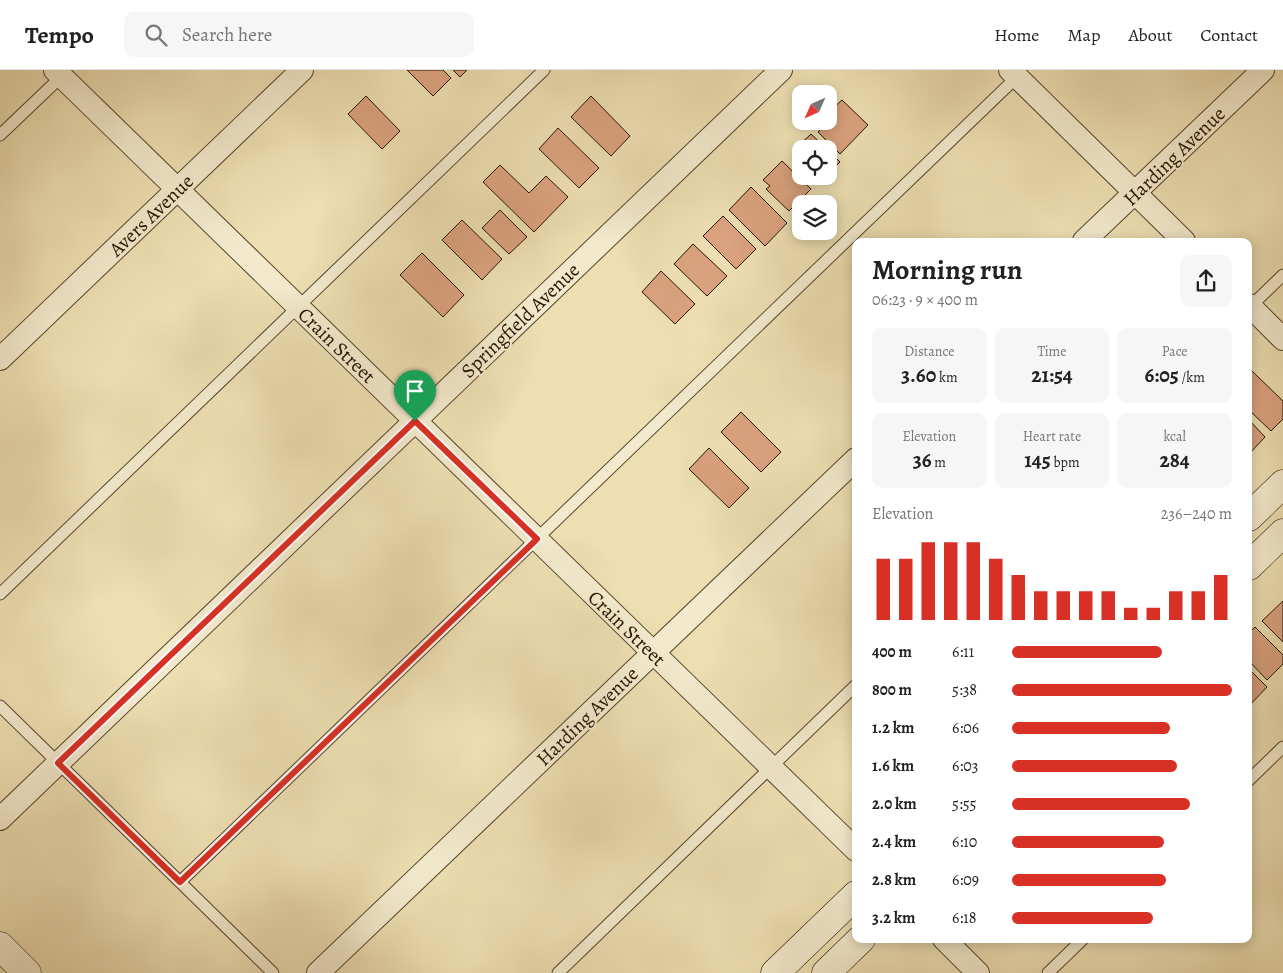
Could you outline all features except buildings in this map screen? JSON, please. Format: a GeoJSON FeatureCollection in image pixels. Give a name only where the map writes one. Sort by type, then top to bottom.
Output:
{"type":"FeatureCollection","features":[{"type":"Feature","properties":{"kind":"main road"},"geometry":{"type":"LineString","coordinates":[[1252,514],[1283,484]]}},
{"type":"Feature","properties":{"kind":"main road"},"geometry":{"type":"LineString","coordinates":[[1252,563],[1283,533]]}},
{"type":"Feature","properties":{"kind":"main road"},"geometry":{"type":"LineString","coordinates":[[775,973],[852,898]]}},
{"type":"Feature","properties":{"kind":"main road"},"geometry":{"type":"LineString","coordinates":[[826,973],[857,943]]}},
{"type":"Feature","properties":{"kind":"main road"},"geometry":{"type":"LineString","coordinates":[[0,946],[27,973]]}},
{"type":"Feature","properties":{"kind":"street","name":"Avers Avenue"},"geometry":{"type":"LineString","coordinates":[[0,359],[302,70]]}},
{"type":"Feature","properties":{"kind":"street","name":"Springfield Avenue"},"geometry":{"type":"LineString","coordinates":[[0,819],[781,70]]}},
{"type":"Feature","properties":{"kind":"street","name":"Harding Avenue"},"geometry":{"type":"LineString","coordinates":[[1087,238],[1263,70]]}},
{"type":"Feature","properties":{"kind":"street","name":"Crain Street"},"geometry":{"type":"LineString","coordinates":[[61,72],[177,189],[852,846]]}},
{"type":"Feature","properties":{"kind":"street"},"geometry":{"type":"LineString","coordinates":[[1017,72],[1181,238]]}},
{"type":"Feature","properties":{"kind":"street"},"geometry":{"type":"LineString","coordinates":[[1252,310],[1283,338]]}},
{"type":"Feature","properties":{"kind":"street","name":"Harding Avenue"},"geometry":{"type":"LineString","coordinates":[[318,973],[852,462]]}},
{"type":"Feature","properties":{"kind":"street"},"geometry":{"type":"LineString","coordinates":[[948,943],[978,973]]}},
{"type":"Feature","properties":{"kind":"lane"},"geometry":{"type":"LineString","coordinates":[[0,594],[544,70]]}},
{"type":"Feature","properties":{"kind":"lane"},"geometry":{"type":"LineString","coordinates":[[0,135],[61,72]]}},
{"type":"Feature","properties":{"kind":"lane"},"geometry":{"type":"LineString","coordinates":[[180,882],[537,539],[1017,72]]}},
{"type":"Feature","properties":{"kind":"lane"},"geometry":{"type":"LineString","coordinates":[[1252,304],[1283,275]]}},
{"type":"Feature","properties":{"kind":"lane"},"geometry":{"type":"LineString","coordinates":[[558,973],[852,689]]}},
{"type":"Feature","properties":{"kind":"lane"},"geometry":{"type":"LineString","coordinates":[[0,706],[273,973]]}},
{"type":"Feature","properties":{"kind":"lane"},"geometry":{"type":"LineString","coordinates":[[1252,777],[1283,747]]}},
{"type":"Feature","properties":{"kind":"lane"},"geometry":{"type":"LineString","coordinates":[[1048,973],[1079,943]]}},
{"type":"Feature","properties":{"kind":"route"},"geometry":{"type":"LineString","coordinates":[[415,421],[537,539],[180,882],[58,763],[415,421]]}}]}
